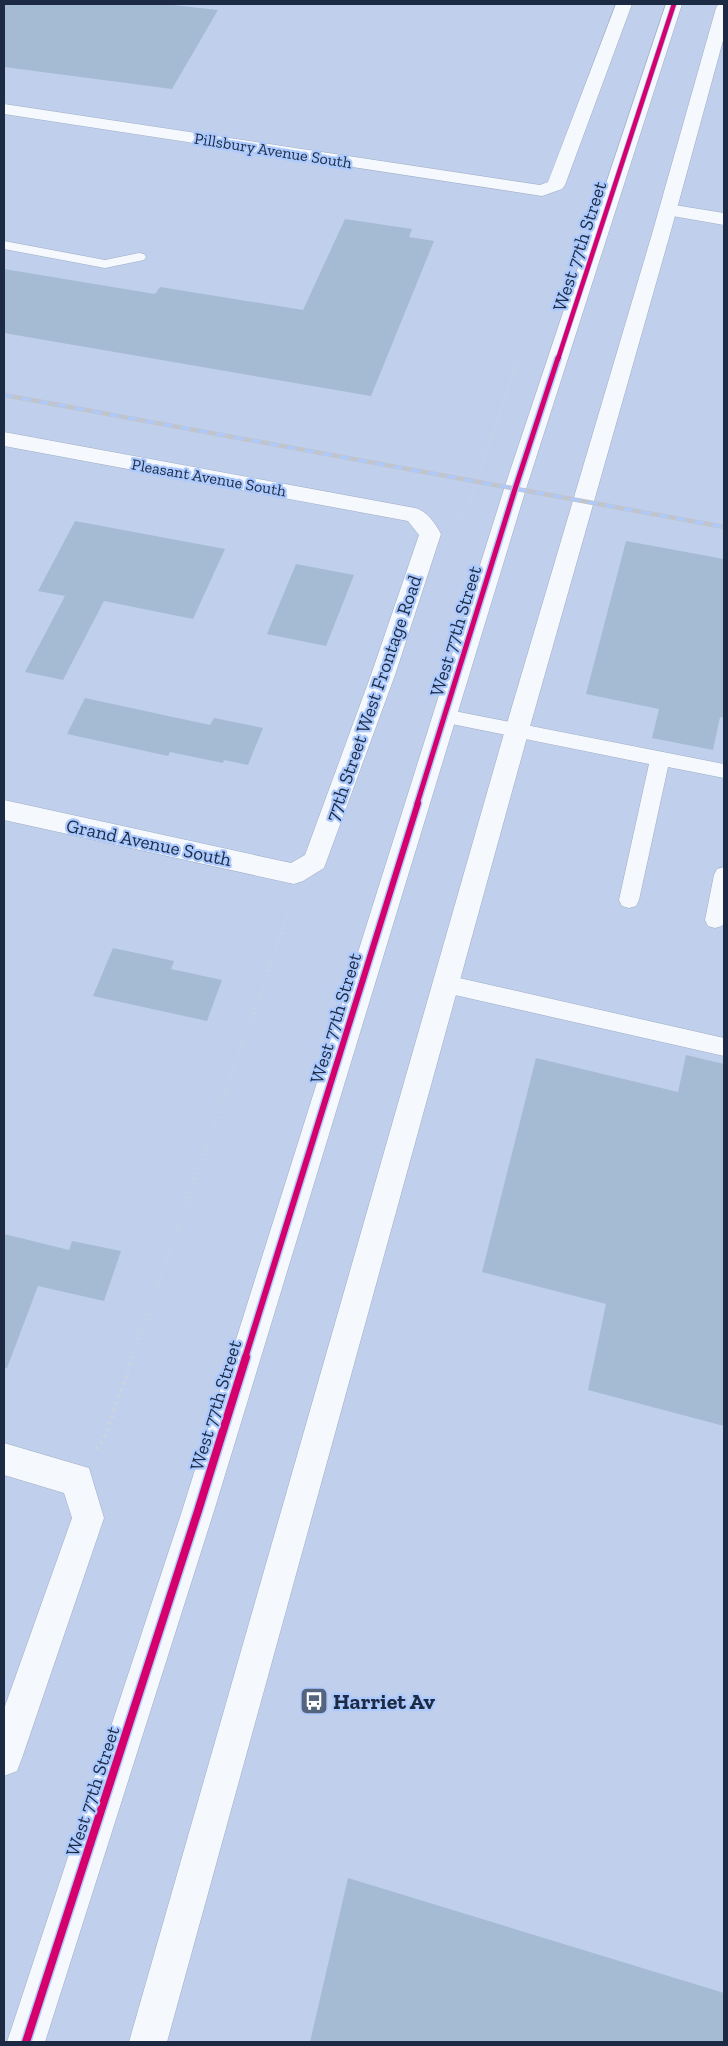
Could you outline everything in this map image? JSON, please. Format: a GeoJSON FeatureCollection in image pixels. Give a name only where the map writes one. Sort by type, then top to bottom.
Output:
{"type":"FeatureCollection","features":[{"type":"Feature","properties":{"kind":"street","name":"Pillsbury Avenue South"},"geometry":{"type":"LineString","coordinates":[[4,109],[542,191],[556,185],[624,4]]}},
{"type":"Feature","properties":{"kind":"street","name":"West 77th Street"},"geometry":{"type":"LineString","coordinates":[[26,2042],[201,1501],[527,452],[674,4]]}},
{"type":"Feature","properties":{"kind":"street"},"geometry":{"type":"LineString","coordinates":[[148,2042],[517,730],[668,210],[724,8]]}},
{"type":"Feature","properties":{"kind":"street"},"geometry":{"type":"LineString","coordinates":[[668,210],[724,219]]}},
{"type":"Feature","properties":{"kind":"street","name":"Pleasant Avenue South"},"geometry":{"type":"LineString","coordinates":[[4,439],[415,515],[430,534]]}},
{"type":"Feature","properties":{"kind":"street","name":"77th Street West Frontage Road"},"geometry":{"type":"LineString","coordinates":[[294,874],[315,861],[383,675],[430,534]]}},
{"type":"Feature","properties":{"kind":"street","name":"Grand Avenue South"},"geometry":{"type":"LineString","coordinates":[[4,810],[294,874]]}},
{"type":"Feature","properties":{"kind":"street"},"geometry":{"type":"LineString","coordinates":[[4,1459],[77,1480],[88,1518],[4,1758]]}},
{"type":"Feature","properties":{"kind":"lane"},"geometry":{"type":"LineString","coordinates":[[4,245],[105,264],[139,258]]}},
{"type":"Feature","properties":{"kind":"lane"},"geometry":{"type":"LineString","coordinates":[[444,716],[724,771]]}},
{"type":"Feature","properties":{"kind":"lane"},"geometry":{"type":"LineString","coordinates":[[629,900],[660,758]]}},
{"type":"Feature","properties":{"kind":"lane"},"geometry":{"type":"LineString","coordinates":[[715,920],[724,875]]}},
{"type":"Feature","properties":{"kind":"lane"},"geometry":{"type":"LineString","coordinates":[[446,984],[724,1047]]}},
{"type":"Feature","properties":{"kind":"path"},"geometry":{"type":"LineString","coordinates":[[430,534],[455,521],[468,505],[560,240]]}},
{"type":"Feature","properties":{"kind":"path"},"geometry":{"type":"LineString","coordinates":[[77,1480],[104,1438],[293,900],[294,874]]}},
{"type":"Feature","properties":{"kind":"building"},"geometry":{"type":"Polygon","coordinates":[[[4,4],[164,4],[218,10],[172,89],[4,67],[4,4]]]}},
{"type":"Feature","properties":{"kind":"building"},"geometry":{"type":"Polygon","coordinates":[[[345,219],[412,229],[409,237],[434,241],[371,396],[4,333],[4,269],[155,294],[160,287],[303,310],[345,219]]]}},
{"type":"Feature","properties":{"kind":"building"},"geometry":{"type":"Polygon","coordinates":[[[75,521],[225,549],[193,619],[104,601],[63,680],[25,672],[65,596],[38,591],[75,521]]]}},
{"type":"Feature","properties":{"kind":"building"},"geometry":{"type":"Polygon","coordinates":[[[626,541],[724,559],[724,718],[720,717],[713,750],[652,738],[659,709],[586,694],[626,541]]]}},
{"type":"Feature","properties":{"kind":"building"},"geometry":{"type":"Polygon","coordinates":[[[296,564],[354,575],[326,646],[267,634],[296,564]]]}},
{"type":"Feature","properties":{"kind":"building"},"geometry":{"type":"Polygon","coordinates":[[[85,698],[210,725],[214,718],[263,728],[248,765],[224,760],[223,763],[170,752],[168,756],[67,734],[85,698]]]}},
{"type":"Feature","properties":{"kind":"building"},"geometry":{"type":"Polygon","coordinates":[[[113,948],[174,961],[171,969],[222,980],[207,1021],[93,996],[113,948]]]}},
{"type":"Feature","properties":{"kind":"building"},"geometry":{"type":"Polygon","coordinates":[[[686,1055],[724,1064],[724,1426],[588,1390],[606,1304],[482,1272],[536,1058],[678,1092],[686,1055]]]}},
{"type":"Feature","properties":{"kind":"building"},"geometry":{"type":"Polygon","coordinates":[[[4,1234],[69,1250],[72,1241],[121,1251],[104,1301],[38,1286],[7,1368],[4,1368],[4,1234]]]}},
{"type":"Feature","properties":{"kind":"building"},"geometry":{"type":"Polygon","coordinates":[[[348,1878],[724,1993],[724,2042],[310,2042],[348,1878]]]}},
{"type":"Feature","properties":{"kind":"railway"},"geometry":{"type":"LineString","coordinates":[[4,395],[724,527]]}},
{"type":"Feature","properties":{"kind":"cycle path"},"geometry":{"type":"LineString","coordinates":[[26,2042],[198,1511],[515,489],[674,4]]}},
{"type":"Feature","properties":{"kind":"place","name":"Harriet Av"},"geometry":{"type":"Point","coordinates":[314,1701]}}]}
